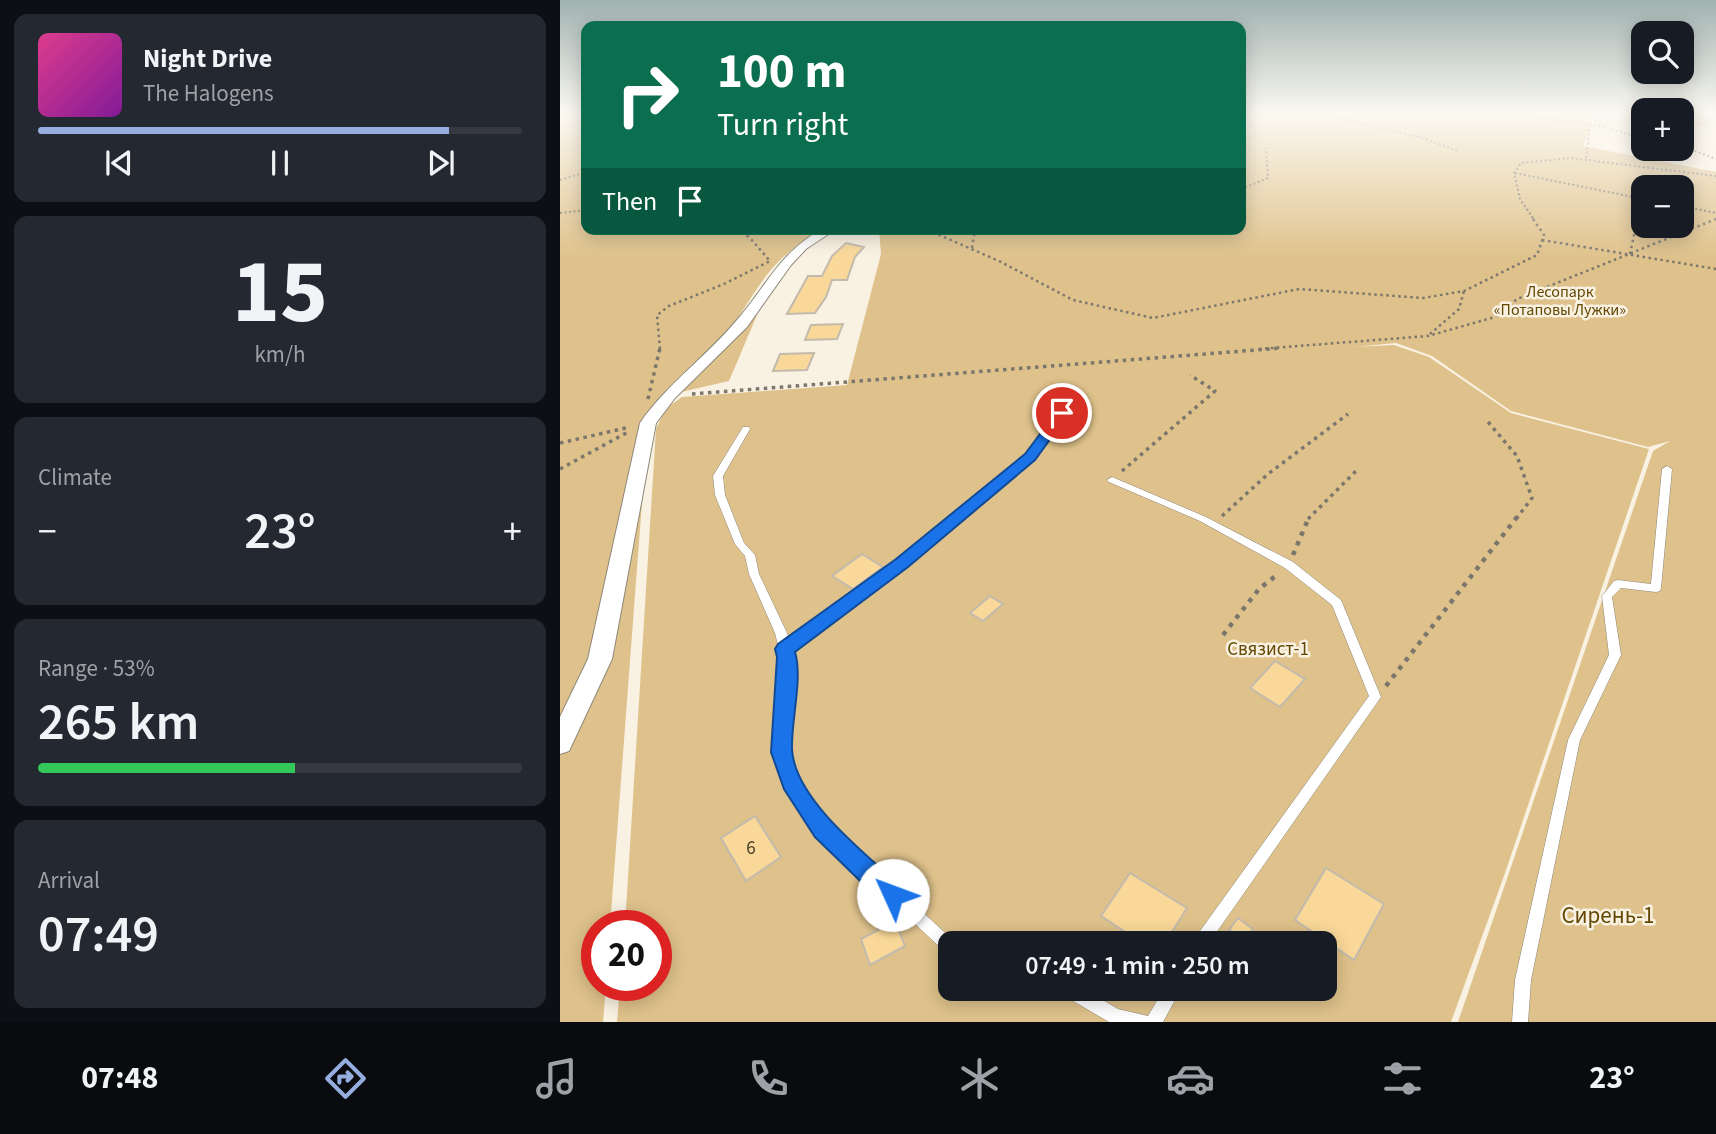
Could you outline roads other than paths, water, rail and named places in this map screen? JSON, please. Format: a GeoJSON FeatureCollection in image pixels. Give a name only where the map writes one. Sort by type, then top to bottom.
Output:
{"type":"FeatureCollection","features":[{"type":"Feature","properties":{"kind":"street"},"geometry":{"type":"LineString","coordinates":[[560,743],[600,659],[648,423],[669,395],[742,324],[786,262],[802,246],[820,235]]}},
{"type":"Feature","properties":{"kind":"lane"},"geometry":{"type":"LineString","coordinates":[[785,649],[902,563],[1030,457],[1062,413]]}},
{"type":"Feature","properties":{"kind":"lane"},"geometry":{"type":"LineString","coordinates":[[746,429],[718,476],[720,495],[740,544],[750,555],[754,574],[785,649],[787,657],[782,752],[794,789],[823,829],[938,936]]}},
{"type":"Feature","properties":{"kind":"lane"},"geometry":{"type":"LineString","coordinates":[[1520,1022],[1523,981],[1574,740],[1615,656],[1607,596],[1618,584],[1656,588],[1667,469]]}},
{"type":"Feature","properties":{"kind":"lane"},"geometry":{"type":"LineString","coordinates":[[1112,480],[1212,525],[1289,565],[1337,603],[1375,697],[1209,931]]}},
{"type":"Feature","properties":{"kind":"lane"},"geometry":{"type":"LineString","coordinates":[[1089,1001],[1116,1017],[1143,1022]]}},
{"type":"Feature","properties":{"kind":"lane"},"geometry":{"type":"LineString","coordinates":[[1154,1022],[1166,1001]]}},
{"type":"Feature","properties":{"kind":"park label","name":"Лесопарк «Потаповы Лужки»"},"geometry":{"type":"Point","coordinates":[1560,301]}},
{"type":"Feature","properties":{"kind":"park label","name":"Связист-1"},"geometry":{"type":"Point","coordinates":[1268,649]}},
{"type":"Feature","properties":{"kind":"park label","name":"Сирень-1"},"geometry":{"type":"Point","coordinates":[1608,915]}}]}
